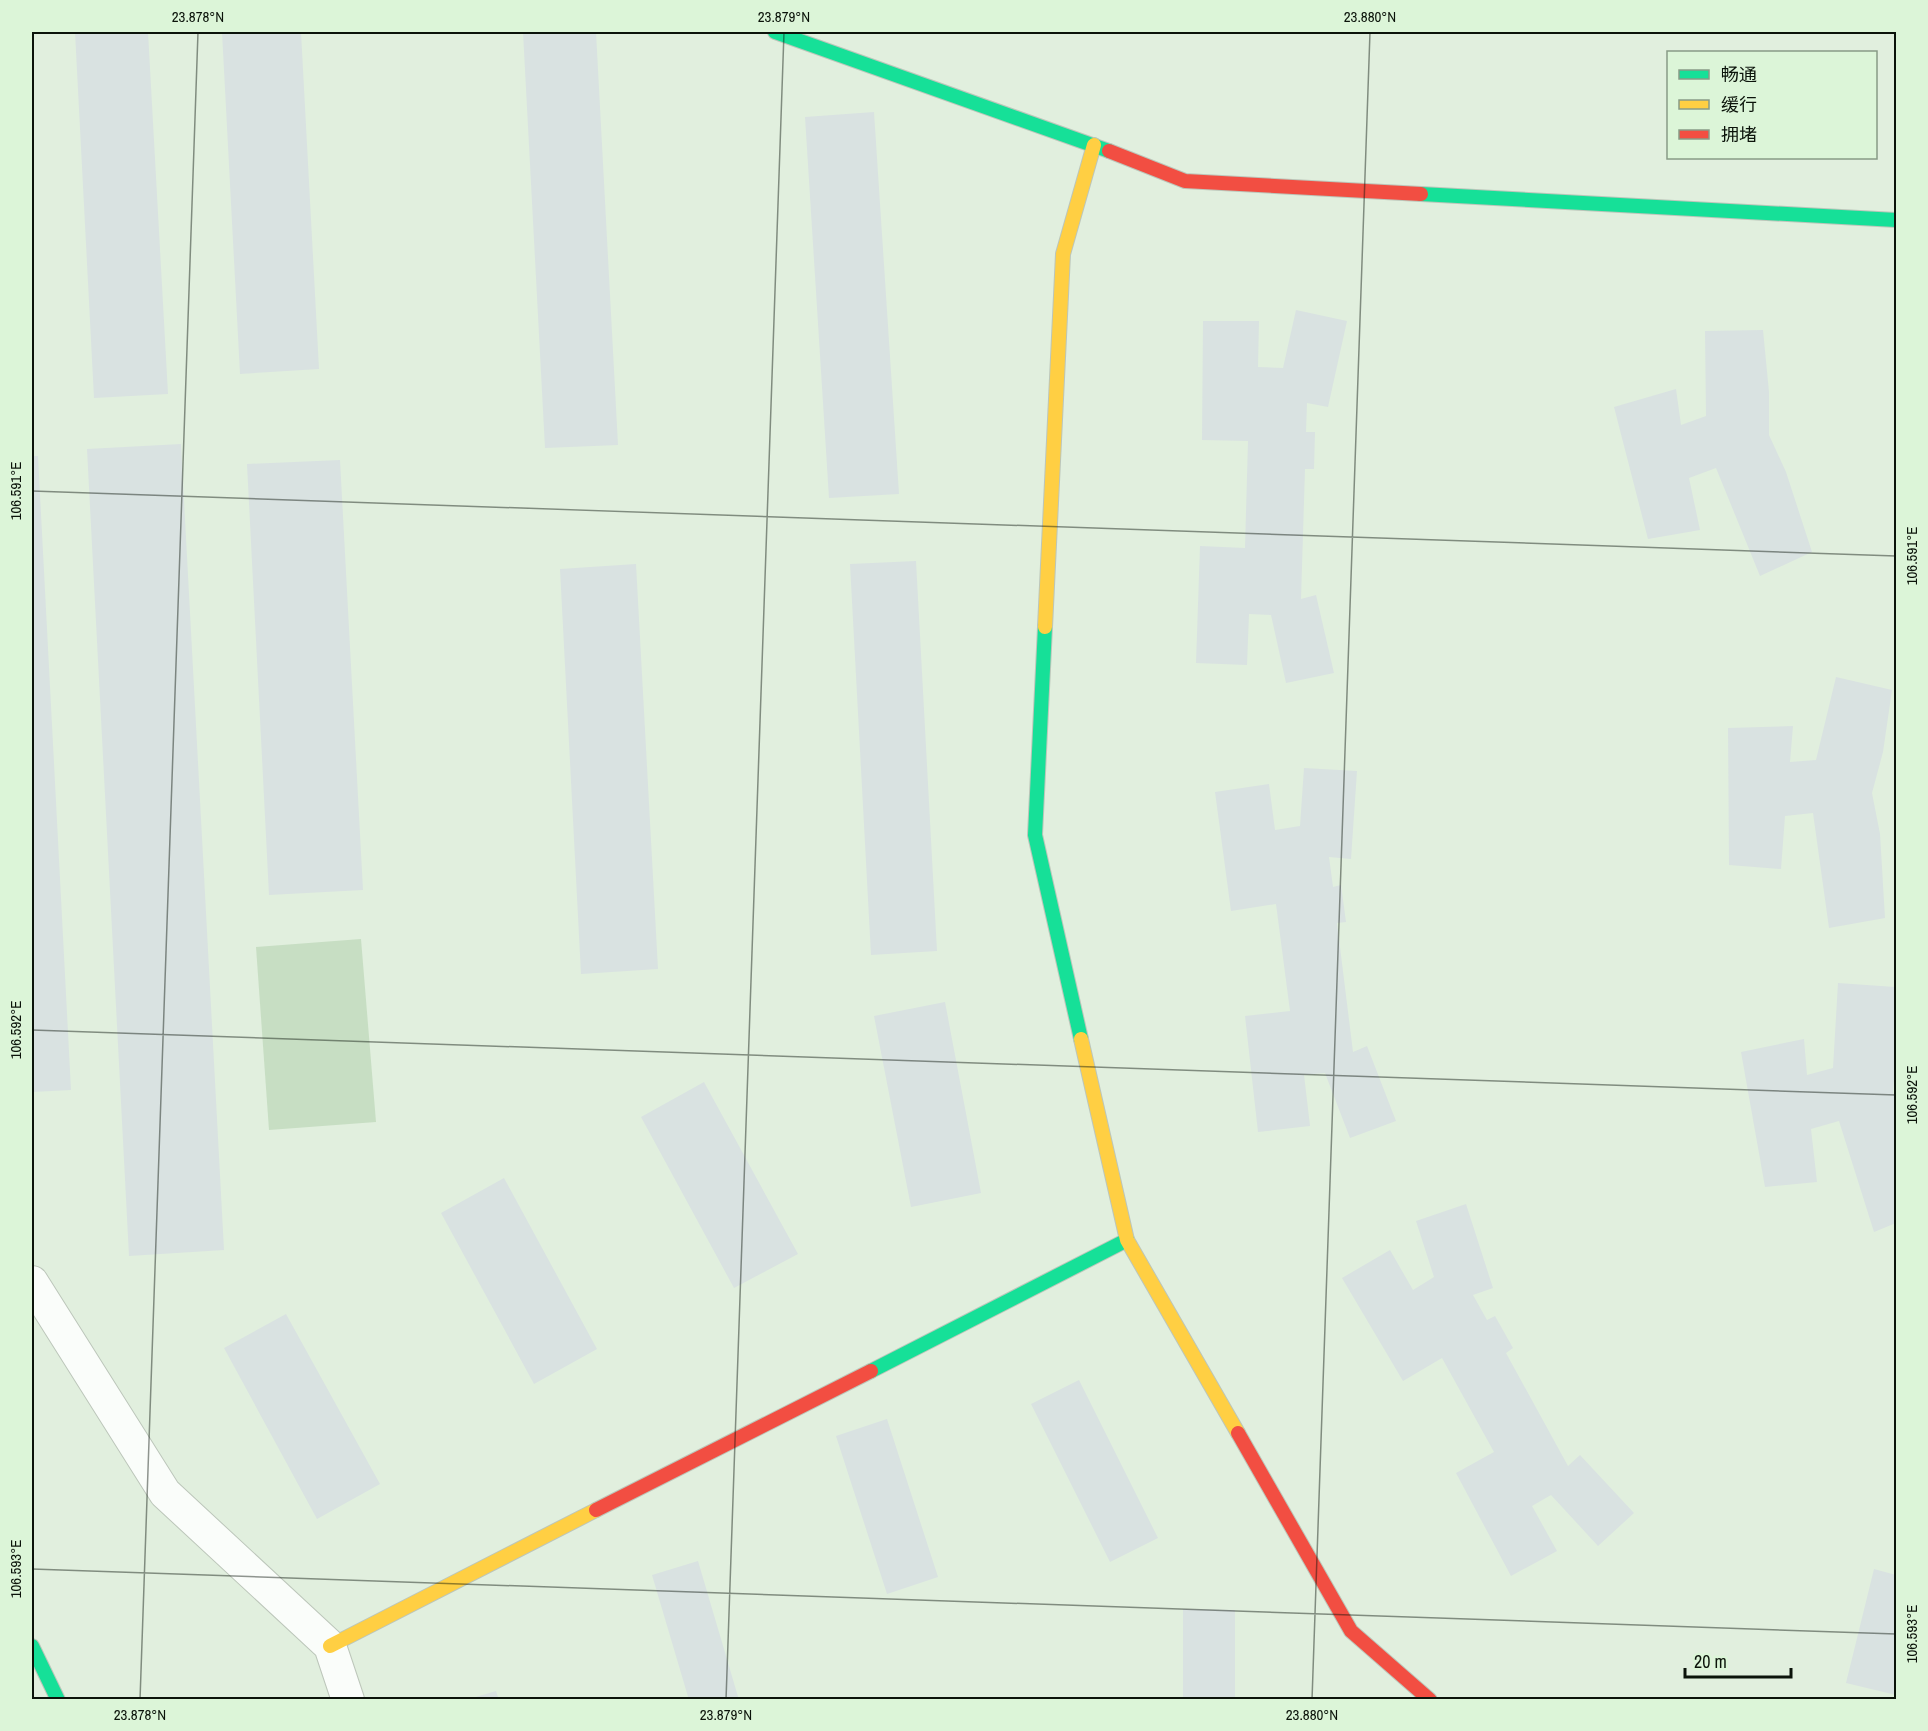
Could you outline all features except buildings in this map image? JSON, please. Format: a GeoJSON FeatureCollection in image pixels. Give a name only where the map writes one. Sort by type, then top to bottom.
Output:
{"type":"FeatureCollection","features":[{"type":"Feature","properties":{"kind":"street"},"geometry":{"type":"LineString","coordinates":[[774,32],[1094,145],[1185,182],[1896,220]]}},
{"type":"Feature","properties":{"kind":"street"},"geometry":{"type":"LineString","coordinates":[[1094,145],[1063,254],[1035,835],[1127,1240],[1351,1631],[1430,1700]]}},
{"type":"Feature","properties":{"kind":"street"},"geometry":{"type":"LineString","coordinates":[[330,1646],[1127,1240]]}},
{"type":"Feature","properties":{"kind":"street"},"geometry":{"type":"LineString","coordinates":[[32,1282],[165,1492],[330,1646],[348,1700]]}},
{"type":"Feature","properties":{"kind":"street"},"geometry":{"type":"LineString","coordinates":[[32,1646],[58,1700]]}},
{"type":"Feature","properties":{"kind":"green space"},"geometry":{"type":"Polygon","coordinates":[[[361,939],[376,1122],[269,1130],[256,947],[361,939]]]}},
{"type":"Feature","properties":{"kind":"traffic: fast"},"geometry":{"type":"LineString","coordinates":[[775,32],[1109,151]]}},
{"type":"Feature","properties":{"kind":"traffic: fast"},"geometry":{"type":"LineString","coordinates":[[1421,194],[1896,220]]}},
{"type":"Feature","properties":{"kind":"traffic: fast"},"geometry":{"type":"LineString","coordinates":[[1045,627],[1035,835],[1081,1039]]}},
{"type":"Feature","properties":{"kind":"traffic: fast"},"geometry":{"type":"LineString","coordinates":[[871,1371],[1127,1240]]}},
{"type":"Feature","properties":{"kind":"traffic: fast"},"geometry":{"type":"LineString","coordinates":[[32,1646],[58,1700]]}},
{"type":"Feature","properties":{"kind":"traffic: slow"},"geometry":{"type":"LineString","coordinates":[[1045,627],[1063,254],[1094,145]]}},
{"type":"Feature","properties":{"kind":"traffic: slow"},"geometry":{"type":"LineString","coordinates":[[1081,1039],[1127,1240],[1238,1433]]}},
{"type":"Feature","properties":{"kind":"traffic: slow"},"geometry":{"type":"LineString","coordinates":[[330,1646],[596,1510]]}},
{"type":"Feature","properties":{"kind":"traffic: jam"},"geometry":{"type":"LineString","coordinates":[[1109,151],[1185,181],[1421,194]]}},
{"type":"Feature","properties":{"kind":"traffic: jam"},"geometry":{"type":"LineString","coordinates":[[596,1510],[871,1371]]}},
{"type":"Feature","properties":{"kind":"traffic: jam"},"geometry":{"type":"LineString","coordinates":[[1238,1433],[1351,1631],[1430,1700]]}}]}
